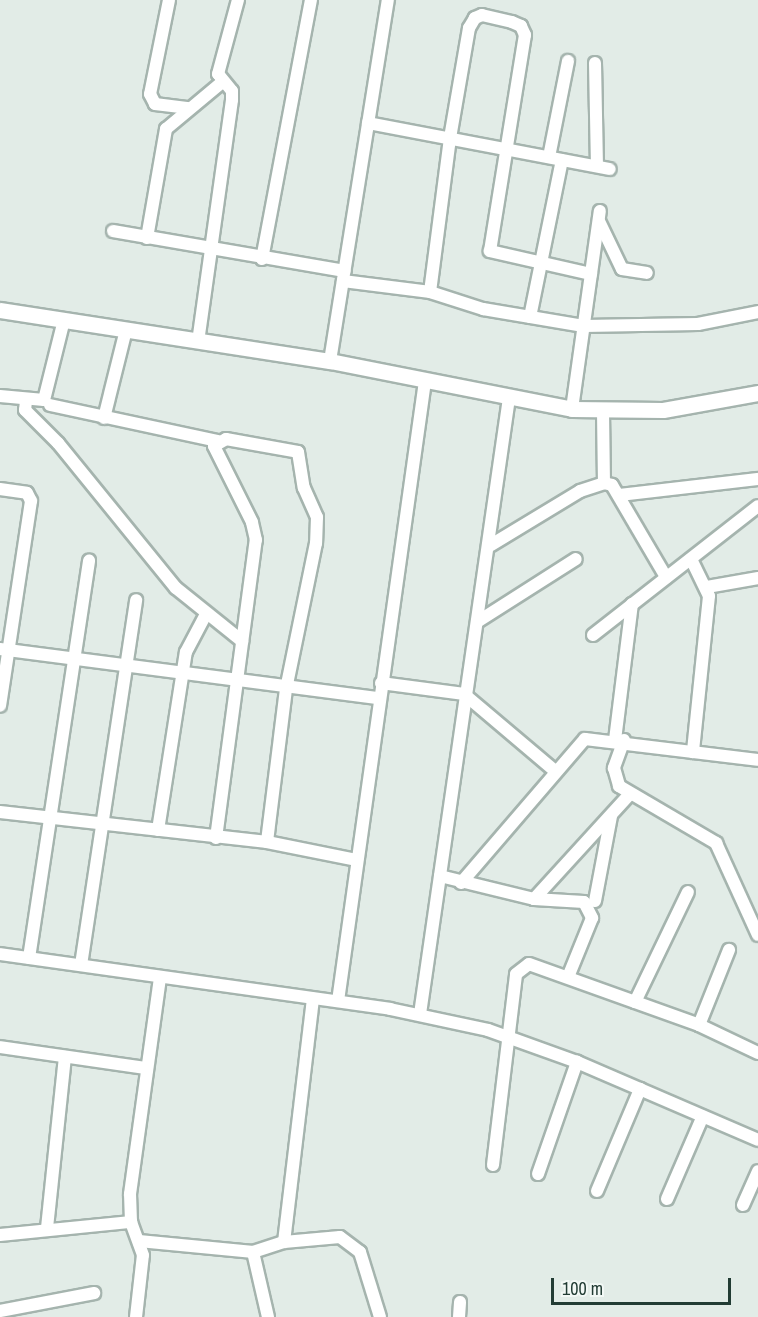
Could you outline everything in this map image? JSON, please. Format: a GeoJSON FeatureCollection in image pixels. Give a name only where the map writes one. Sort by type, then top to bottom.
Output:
{"type":"FeatureCollection","features":[{"type":"Feature","properties":{"kind":"street"},"geometry":{"type":"LineString","coordinates":[[169,0],[150,94],[155,104],[189,108]]}},
{"type":"Feature","properties":{"kind":"street"},"geometry":{"type":"LineString","coordinates":[[198,342],[232,100],[232,91],[221,83],[218,74],[238,0]]}},
{"type":"Feature","properties":{"kind":"street"},"geometry":{"type":"LineString","coordinates":[[262,259],[311,0]]}},
{"type":"Feature","properties":{"kind":"street"},"geometry":{"type":"LineString","coordinates":[[330,362],[388,0]]}},
{"type":"Feature","properties":{"kind":"street"},"geometry":{"type":"LineString","coordinates":[[430,292],[450,138],[469,27],[482,15],[521,26],[525,35],[504,149],[490,250],[591,274]]}},
{"type":"Feature","properties":{"kind":"street"},"geometry":{"type":"LineString","coordinates":[[530,317],[542,264],[568,61]]}},
{"type":"Feature","properties":{"kind":"street"},"geometry":{"type":"LineString","coordinates":[[595,63],[597,166]]}},
{"type":"Feature","properties":{"kind":"street"},"geometry":{"type":"LineString","coordinates":[[147,238],[166,129],[221,83]]}},
{"type":"Feature","properties":{"kind":"street"},"geometry":{"type":"LineString","coordinates":[[368,123],[610,169]]}},
{"type":"Feature","properties":{"kind":"street"},"geometry":{"type":"LineString","coordinates":[[572,409],[600,216],[622,269],[647,273]]}},
{"type":"Feature","properties":{"kind":"street"},"geometry":{"type":"LineString","coordinates":[[112,231],[430,292],[483,309],[584,326],[698,324],[758,312]]}},
{"type":"Feature","properties":{"kind":"street"},"geometry":{"type":"LineString","coordinates":[[0,310],[330,362],[572,409],[603,412],[663,410],[758,393]]}},
{"type":"Feature","properties":{"kind":"street"},"geometry":{"type":"LineString","coordinates":[[0,396],[39,402],[47,394],[64,320]]}},
{"type":"Feature","properties":{"kind":"street"},"geometry":{"type":"LineString","coordinates":[[104,418],[126,330]]}},
{"type":"Feature","properties":{"kind":"street"},"geometry":{"type":"LineString","coordinates":[[338,1001],[425,381]]}},
{"type":"Feature","properties":{"kind":"street"},"geometry":{"type":"LineString","coordinates":[[420,1014],[464,694],[491,544],[509,398]]}},
{"type":"Feature","properties":{"kind":"street"},"geometry":{"type":"LineString","coordinates":[[26,401],[25,410],[57,443],[176,588],[242,641]]}},
{"type":"Feature","properties":{"kind":"street"},"geometry":{"type":"LineString","coordinates":[[50,405],[218,441],[292,448],[302,461],[302,478],[317,517],[316,543],[286,689],[267,842]]}},
{"type":"Feature","properties":{"kind":"street"},"geometry":{"type":"LineString","coordinates":[[603,412],[604,483]]}},
{"type":"Feature","properties":{"kind":"street"},"geometry":{"type":"LineString","coordinates":[[216,837],[256,540],[252,522],[217,455],[214,446],[218,441]]}},
{"type":"Feature","properties":{"kind":"street"},"geometry":{"type":"LineString","coordinates":[[619,495],[758,479]]}},
{"type":"Feature","properties":{"kind":"street"},"geometry":{"type":"LineString","coordinates":[[491,544],[580,491],[604,483],[612,485],[619,495],[666,577]]}},
{"type":"Feature","properties":{"kind":"street"},"geometry":{"type":"LineString","coordinates":[[0,489],[27,493],[31,501],[4,650],[0,706]]}},
{"type":"Feature","properties":{"kind":"street"},"geometry":{"type":"LineString","coordinates":[[593,634],[758,506]]}},
{"type":"Feature","properties":{"kind":"street"},"geometry":{"type":"LineString","coordinates":[[477,622],[576,559]]}},
{"type":"Feature","properties":{"kind":"street"},"geometry":{"type":"LineString","coordinates":[[691,559],[707,587],[693,752]]}},
{"type":"Feature","properties":{"kind":"street"},"geometry":{"type":"LineString","coordinates":[[29,958],[89,560]]}},
{"type":"Feature","properties":{"kind":"street"},"geometry":{"type":"LineString","coordinates":[[707,587],[758,578]]}},
{"type":"Feature","properties":{"kind":"street"},"geometry":{"type":"LineString","coordinates":[[81,965],[100,823],[128,664],[136,600]]}},
{"type":"Feature","properties":{"kind":"street"},"geometry":{"type":"LineString","coordinates":[[632,604],[615,778],[630,794],[679,818],[716,843],[758,935]]}},
{"type":"Feature","properties":{"kind":"street"},"geometry":{"type":"LineString","coordinates":[[158,830],[189,643],[206,614]]}},
{"type":"Feature","properties":{"kind":"street"},"geometry":{"type":"LineString","coordinates":[[4,650],[75,656],[286,689],[379,698]]}},
{"type":"Feature","properties":{"kind":"street"},"geometry":{"type":"LineString","coordinates":[[381,682],[464,694],[555,771]]}},
{"type":"Feature","properties":{"kind":"street"},"geometry":{"type":"LineString","coordinates":[[460,883],[585,739],[620,740],[758,760]]}},
{"type":"Feature","properties":{"kind":"street"},"geometry":{"type":"LineString","coordinates":[[534,899],[630,794]]}},
{"type":"Feature","properties":{"kind":"street"},"geometry":{"type":"LineString","coordinates":[[0,812],[267,842],[357,860]]}},
{"type":"Feature","properties":{"kind":"street"},"geometry":{"type":"LineString","coordinates":[[595,901],[611,815]]}},
{"type":"Feature","properties":{"kind":"street"},"geometry":{"type":"LineString","coordinates":[[440,876],[460,883],[534,899],[574,900],[591,909],[583,946],[568,977]]}},
{"type":"Feature","properties":{"kind":"street"},"geometry":{"type":"LineString","coordinates":[[635,1002],[688,892]]}},
{"type":"Feature","properties":{"kind":"street"},"geometry":{"type":"LineString","coordinates":[[699,1026],[729,950]]}},
{"type":"Feature","properties":{"kind":"street"},"geometry":{"type":"LineString","coordinates":[[0,954],[420,1014],[508,1036],[577,1062],[758,1140]]}},
{"type":"Feature","properties":{"kind":"street"},"geometry":{"type":"LineString","coordinates":[[493,1165],[516,974],[522,967],[541,965],[699,1026],[758,1052]]}},
{"type":"Feature","properties":{"kind":"street"},"geometry":{"type":"LineString","coordinates":[[136,1317],[143,1268],[139,1241],[131,1222],[130,1194],[160,977]]}},
{"type":"Feature","properties":{"kind":"street"},"geometry":{"type":"LineString","coordinates":[[284,1242],[313,999]]}},
{"type":"Feature","properties":{"kind":"street"},"geometry":{"type":"LineString","coordinates":[[0,1047],[146,1068]]}},
{"type":"Feature","properties":{"kind":"street"},"geometry":{"type":"LineString","coordinates":[[47,1228],[65,1057]]}},
{"type":"Feature","properties":{"kind":"street"},"geometry":{"type":"LineString","coordinates":[[538,1174],[577,1062]]}},
{"type":"Feature","properties":{"kind":"street"},"geometry":{"type":"LineString","coordinates":[[597,1191],[640,1089]]}},
{"type":"Feature","properties":{"kind":"street"},"geometry":{"type":"LineString","coordinates":[[667,1199],[703,1116]]}},
{"type":"Feature","properties":{"kind":"street"},"geometry":{"type":"LineString","coordinates":[[743,1205],[758,1171]]}},
{"type":"Feature","properties":{"kind":"street"},"geometry":{"type":"LineString","coordinates":[[0,1235],[47,1228],[131,1222]]}},
{"type":"Feature","properties":{"kind":"street"},"geometry":{"type":"LineString","coordinates":[[139,1241],[253,1252],[284,1242],[349,1240],[360,1252],[380,1317]]}},
{"type":"Feature","properties":{"kind":"street"},"geometry":{"type":"LineString","coordinates":[[253,1252],[268,1317]]}},
{"type":"Feature","properties":{"kind":"street"},"geometry":{"type":"LineString","coordinates":[[0,1311],[17,1313],[94,1293]]}},
{"type":"Feature","properties":{"kind":"street"},"geometry":{"type":"LineString","coordinates":[[459,1317],[460,1302]]}}]}
